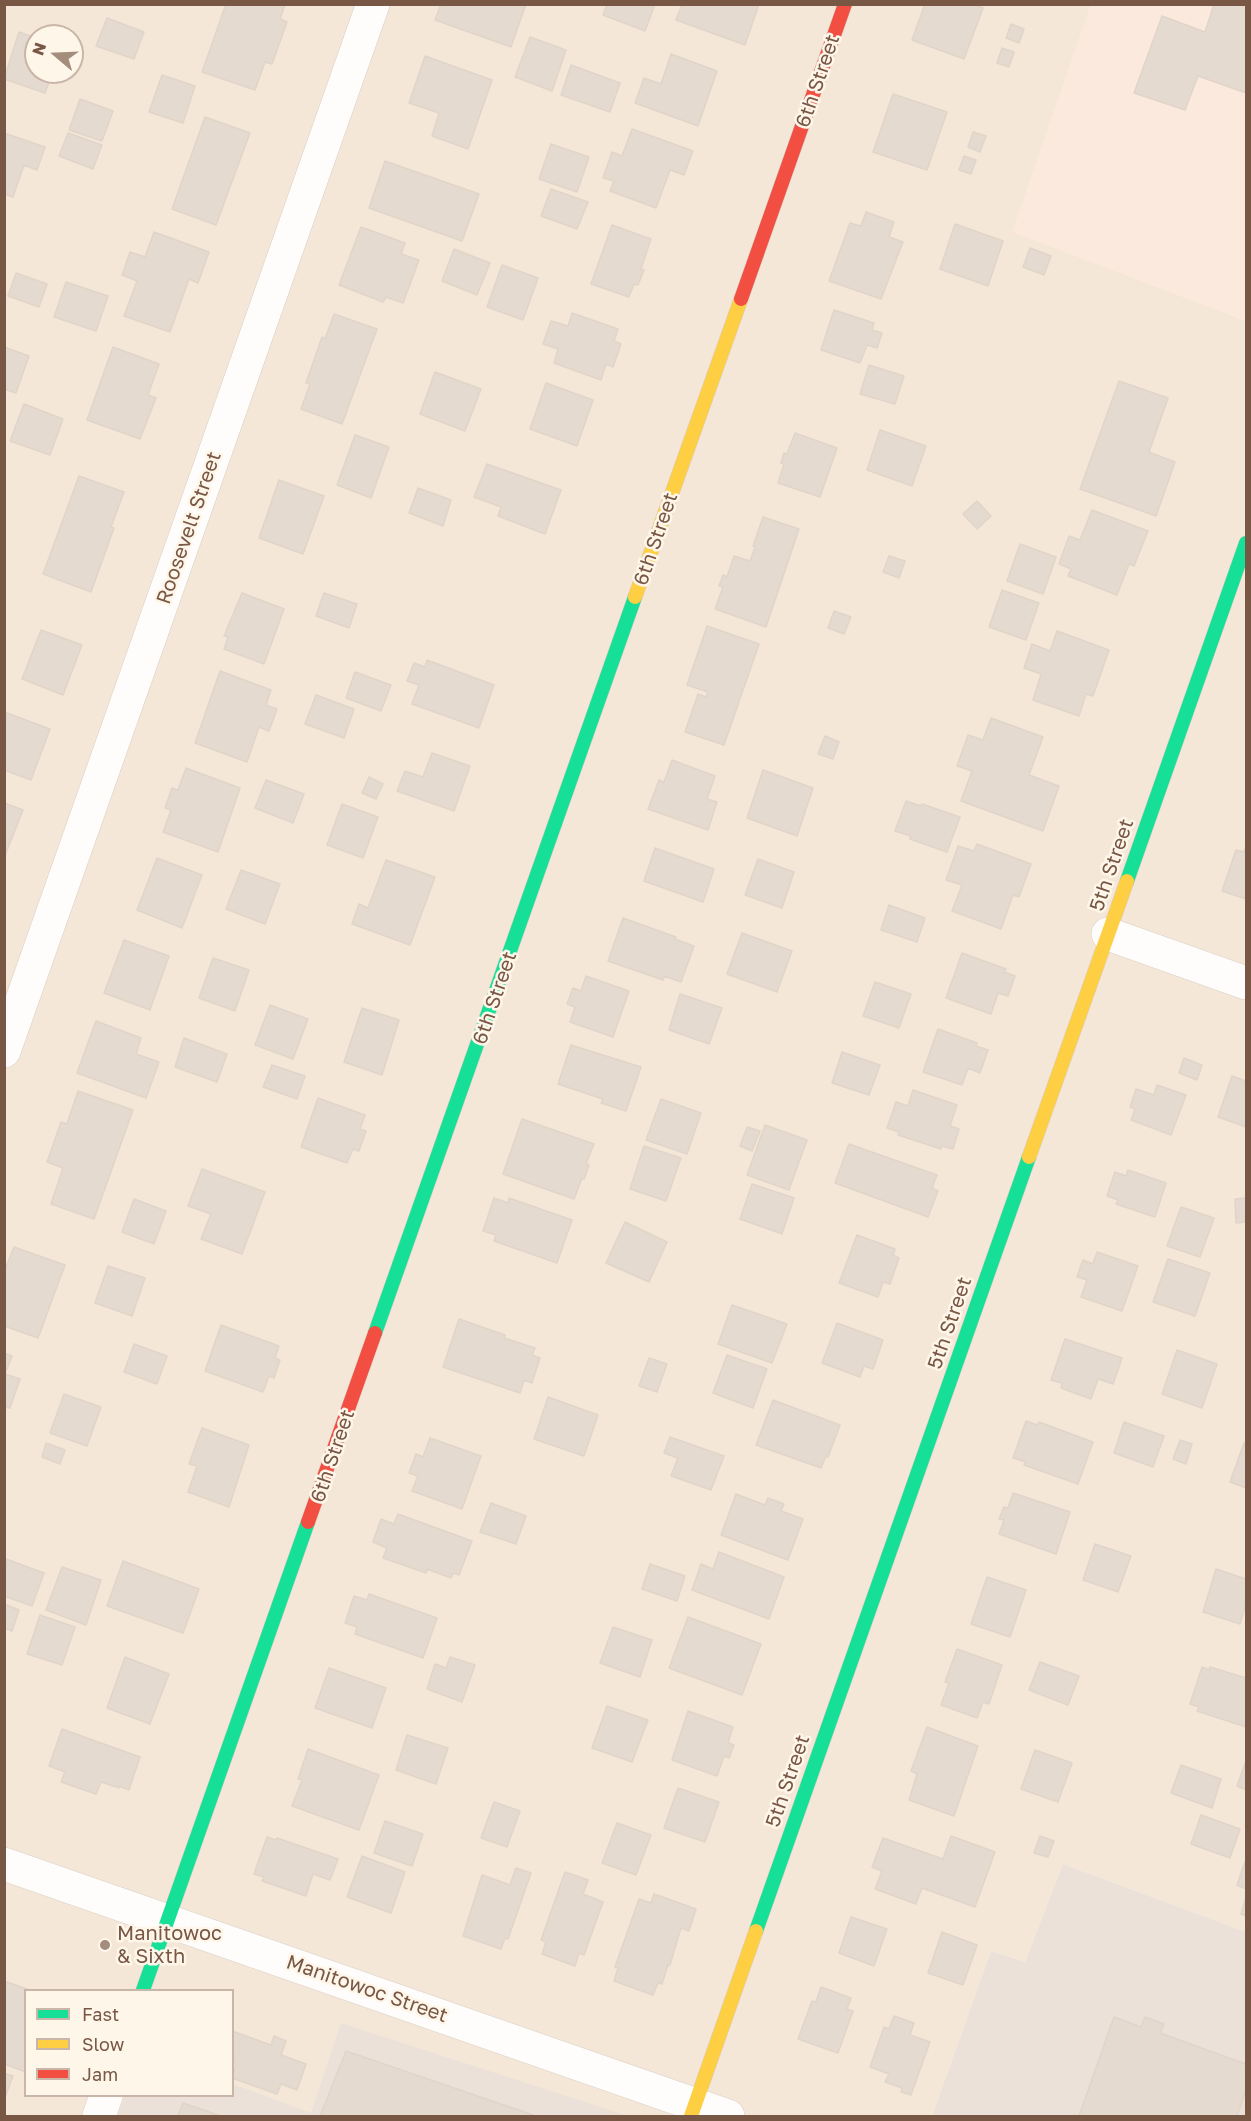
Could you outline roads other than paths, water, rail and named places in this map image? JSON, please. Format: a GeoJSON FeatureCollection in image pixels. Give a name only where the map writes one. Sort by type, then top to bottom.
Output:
{"type":"FeatureCollection","features":[{"type":"Feature","properties":{"kind":"street","name":"Roosevelt Street"},"geometry":{"type":"LineString","coordinates":[[4,1051],[373,4]]}},
{"type":"Feature","properties":{"kind":"street","name":"6th Street"},"geometry":{"type":"LineString","coordinates":[[144,1989],[845,4]]}},
{"type":"Feature","properties":{"kind":"street","name":"5th Street"},"geometry":{"type":"LineString","coordinates":[[693,2111],[1246,543]]}},
{"type":"Feature","properties":{"kind":"street"},"geometry":{"type":"LineString","coordinates":[[1108,934],[1246,983]]}},
{"type":"Feature","properties":{"kind":"street","name":"Manitowoc Street"},"geometry":{"type":"LineString","coordinates":[[4,1864],[169,1921],[693,2111],[728,2116]]}},
{"type":"Feature","properties":{"kind":"street"},"geometry":{"type":"LineString","coordinates":[[99,2116],[106,2097]]}},
{"type":"Feature","properties":{"kind":"place","name":"Manitowoc & Sixth"},"geometry":{"type":"Point","coordinates":[105,1945]}}]}
